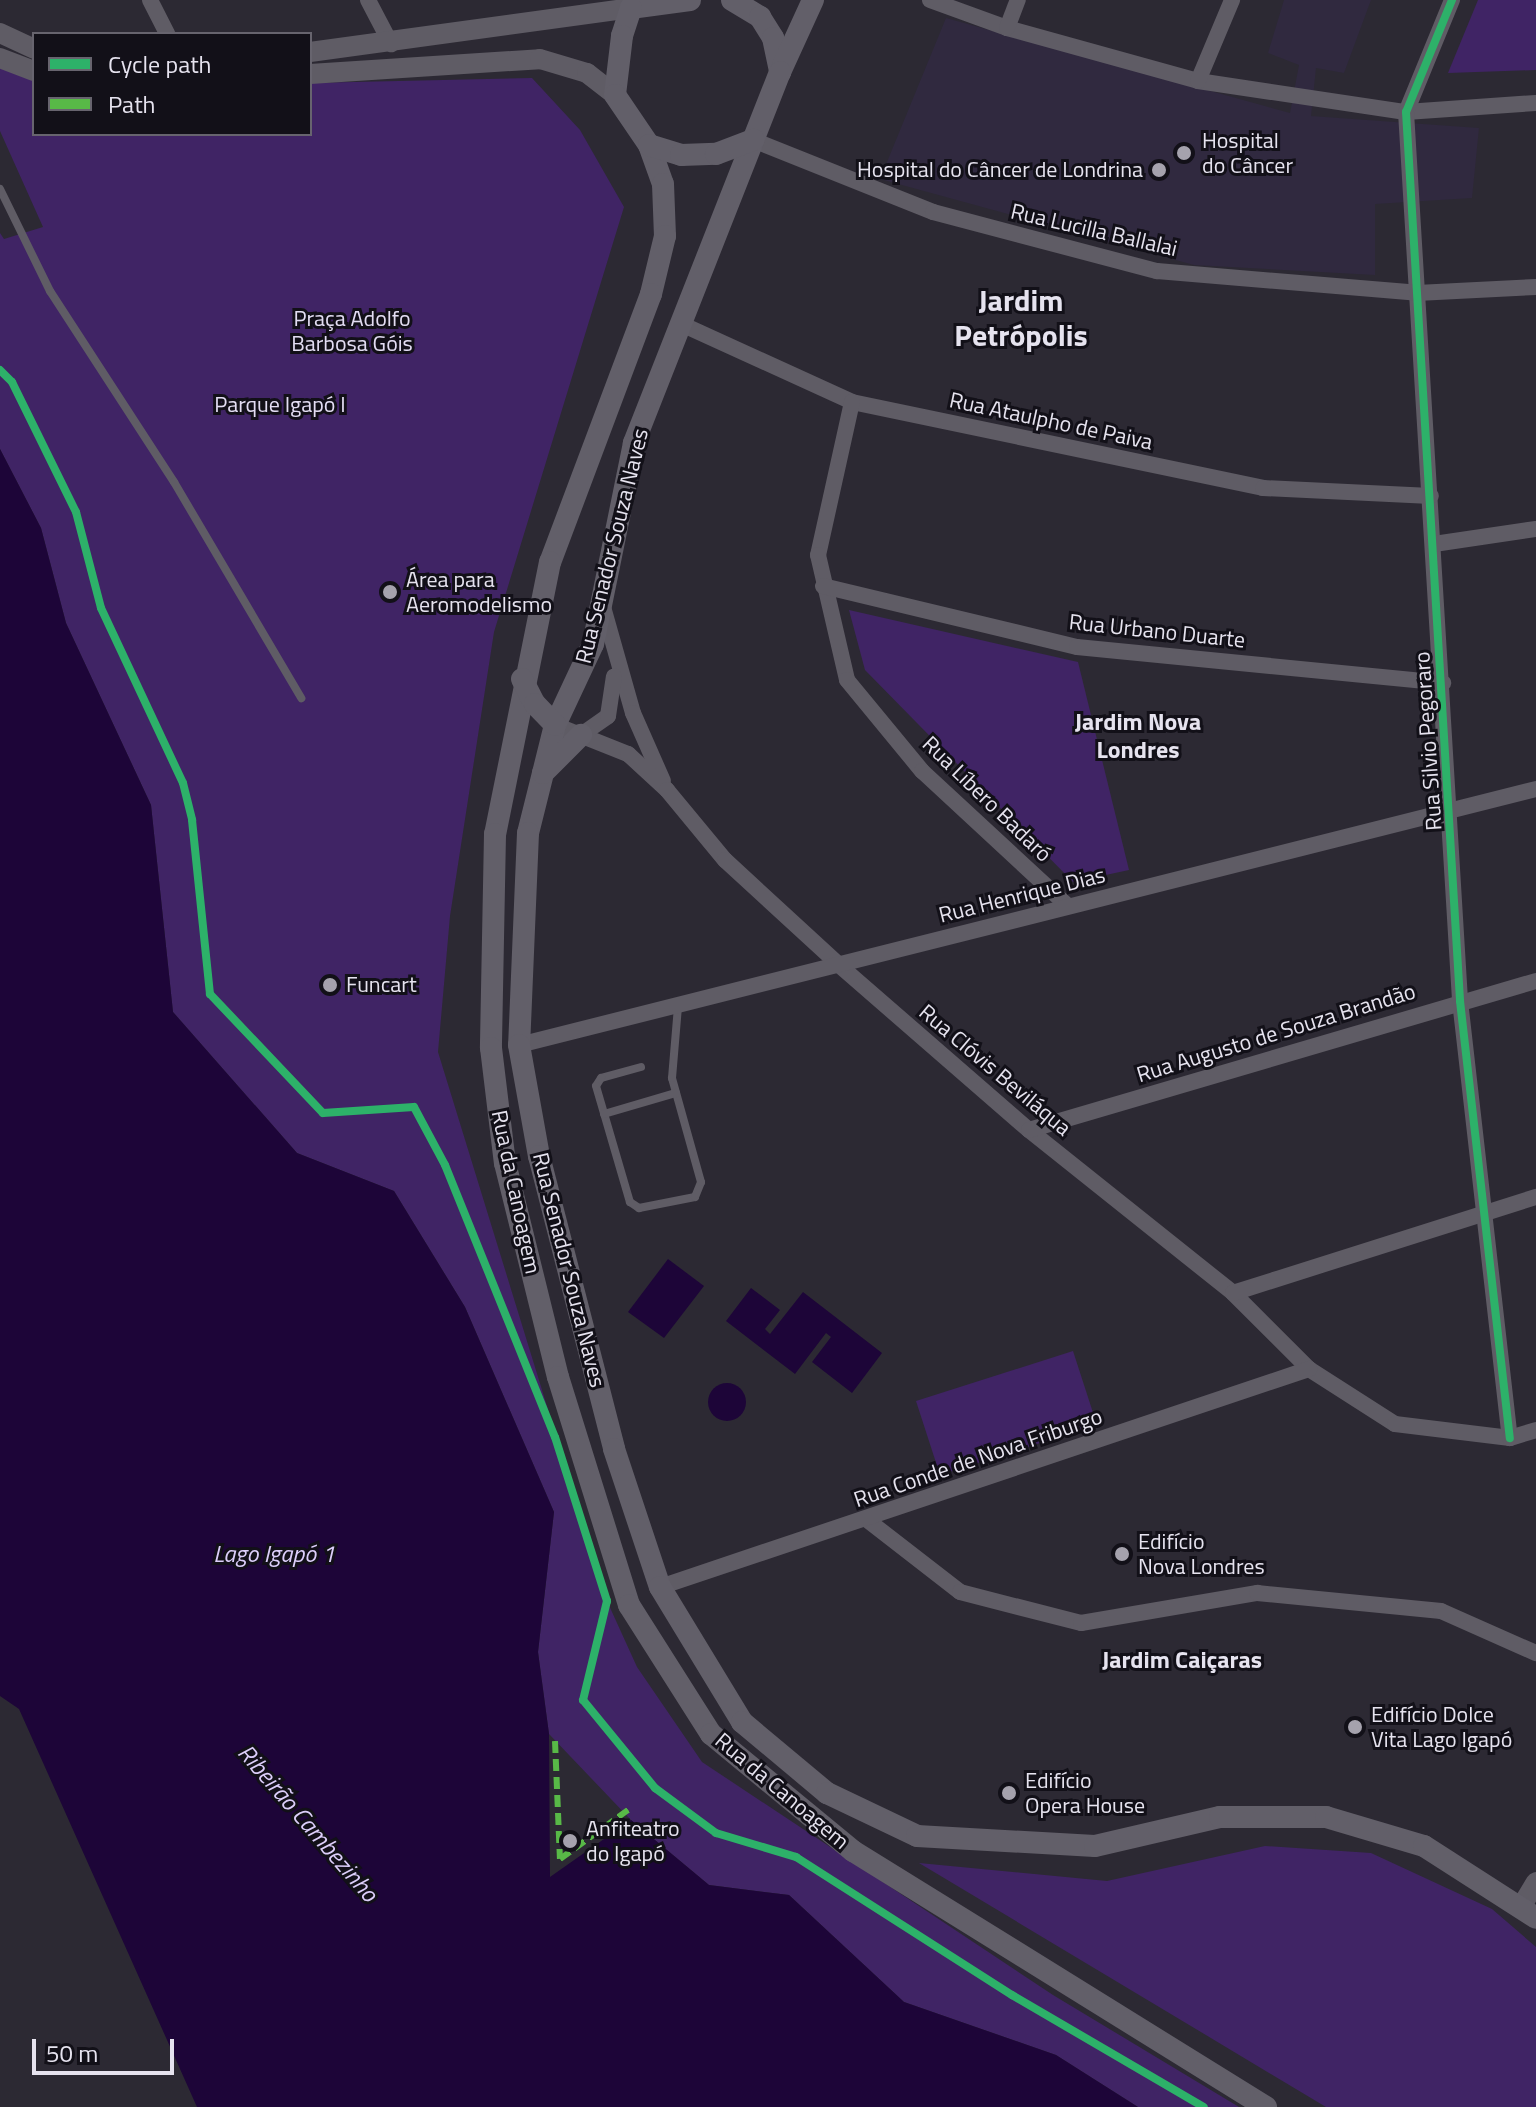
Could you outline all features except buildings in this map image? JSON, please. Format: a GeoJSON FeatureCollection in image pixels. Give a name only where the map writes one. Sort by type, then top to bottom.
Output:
{"type":"FeatureCollection","features":[{"type":"Feature","properties":{"kind":"main road"},"geometry":{"type":"LineString","coordinates":[[615,95],[615,66],[630,4],[690,0]]}},
{"type":"Feature","properties":{"kind":"main road"},"geometry":{"type":"LineString","coordinates":[[732,0],[760,17],[773,38],[780,72]]}},
{"type":"Feature","properties":{"kind":"main road","name":"Rua Senador Souza Naves"},"geometry":{"type":"LineString","coordinates":[[813,0],[780,72],[679,323],[627,467],[593,644],[555,725],[539,777],[528,833],[519,1045],[539,1156],[614,1449],[660,1587],[742,1722],[827,1793],[917,1836],[1095,1846],[1220,1817],[1326,1817],[1424,1846],[1528,1912]]}},
{"type":"Feature","properties":{"kind":"main road","name":"Rua da Canoagem"},"geometry":{"type":"LineString","coordinates":[[615,95],[649,145],[663,184],[665,236],[651,294],[550,562],[522,679],[495,834],[491,1048],[505,1163],[558,1377],[629,1605],[711,1734],[853,1851],[1266,2107]]}},
{"type":"Feature","properties":{"kind":"main road"},"geometry":{"type":"LineString","coordinates":[[649,145],[681,155],[716,154],[753,140]]}},
{"type":"Feature","properties":{"kind":"main road"},"geometry":{"type":"LineString","coordinates":[[522,679],[535,704],[555,725]]}},
{"type":"Feature","properties":{"kind":"main road"},"geometry":{"type":"LineString","coordinates":[[539,777],[581,735]]}},
{"type":"Feature","properties":{"kind":"street"},"geometry":{"type":"LineString","coordinates":[[150,0],[166,32]]}},
{"type":"Feature","properties":{"kind":"street"},"geometry":{"type":"LineString","coordinates":[[368,0],[391,44],[419,62],[441,65]]}},
{"type":"Feature","properties":{"kind":"street"},"geometry":{"type":"LineString","coordinates":[[930,0],[1007,28],[1198,81],[1406,112],[1536,103]]}},
{"type":"Feature","properties":{"kind":"street"},"geometry":{"type":"LineString","coordinates":[[1007,28],[1018,0]]}},
{"type":"Feature","properties":{"kind":"street"},"geometry":{"type":"LineString","coordinates":[[1198,81],[1232,0]]}},
{"type":"Feature","properties":{"kind":"street","name":"Rua Silvio Pegoraro"},"geometry":{"type":"LineString","coordinates":[[1452,0],[1406,112],[1451,810],[1460,1001],[1510,1438]]}},
{"type":"Feature","properties":{"kind":"street"},"geometry":{"type":"LineString","coordinates":[[312,52],[391,44],[630,4]]}},
{"type":"Feature","properties":{"kind":"street"},"geometry":{"type":"LineString","coordinates":[[0,33],[32,51]]}},
{"type":"Feature","properties":{"kind":"street"},"geometry":{"type":"LineString","coordinates":[[0,46],[32,52]]}},
{"type":"Feature","properties":{"kind":"street"},"geometry":{"type":"LineString","coordinates":[[0,58],[32,70]]}},
{"type":"Feature","properties":{"kind":"street"},"geometry":{"type":"LineString","coordinates":[[312,74],[540,59],[587,73],[615,95]]}},
{"type":"Feature","properties":{"kind":"street","name":"Rua Lucilla Ballalai"},"geometry":{"type":"LineString","coordinates":[[753,140],[933,212],[1157,271],[1417,293],[1536,287]]}},
{"type":"Feature","properties":{"kind":"street","name":"Rua Ataulpho de Paiva"},"geometry":{"type":"LineString","coordinates":[[679,323],[852,402],[1263,488],[1431,496]]}},
{"type":"Feature","properties":{"kind":"street","name":"Rua Líbero Badaró"},"geometry":{"type":"LineString","coordinates":[[852,402],[818,555],[847,680],[922,771],[1068,906]]}},
{"type":"Feature","properties":{"kind":"street"},"geometry":{"type":"LineString","coordinates":[[1434,544],[1536,529]]}},
{"type":"Feature","properties":{"kind":"street","name":"Rua Urbano Duarte"},"geometry":{"type":"LineString","coordinates":[[823,586],[1077,647],[1443,683]]}},
{"type":"Feature","properties":{"kind":"street","name":"Rua Clóvis Beviláqua"},"geometry":{"type":"LineString","coordinates":[[602,601],[614,659],[667,790]]}},
{"type":"Feature","properties":{"kind":"street"},"geometry":{"type":"LineString","coordinates":[[581,735],[608,716],[615,699],[614,659]]}},
{"type":"Feature","properties":{"kind":"street","name":"Rua Clóvis Beviláqua"},"geometry":{"type":"LineString","coordinates":[[555,725],[628,754],[667,790],[725,860],[839,965],[1029,1130],[1233,1293],[1309,1369],[1395,1424],[1510,1438]]}},
{"type":"Feature","properties":{"kind":"street","name":"Rua Henrique Dias"},"geometry":{"type":"LineString","coordinates":[[519,1045],[1536,789]]}},
{"type":"Feature","properties":{"kind":"street","name":"Rua Augusto de Souza Brandão"},"geometry":{"type":"LineString","coordinates":[[1029,1130],[1536,981]]}},
{"type":"Feature","properties":{"kind":"street"},"geometry":{"type":"LineString","coordinates":[[1233,1293],[1536,1197]]}},
{"type":"Feature","properties":{"kind":"street","name":"Rua Conde de Nova Friburgo"},"geometry":{"type":"LineString","coordinates":[[660,1587],[1309,1369]]}},
{"type":"Feature","properties":{"kind":"street"},"geometry":{"type":"LineString","coordinates":[[1510,1438],[1536,1430]]}},
{"type":"Feature","properties":{"kind":"street"},"geometry":{"type":"LineString","coordinates":[[866,1519],[960,1592],[1081,1623],[1257,1593],[1441,1611],[1536,1653]]}},
{"type":"Feature","properties":{"kind":"street"},"geometry":{"type":"LineString","coordinates":[[1528,1912],[1536,1882]]}},
{"type":"Feature","properties":{"kind":"lane"},"geometry":{"type":"LineString","coordinates":[[0,189],[50,291],[174,482],[301,698]]}},
{"type":"Feature","properties":{"kind":"lane"},"geometry":{"type":"LineString","coordinates":[[641,1067],[598,1081],[604,1114],[630,1202],[639,1208],[695,1197],[701,1182],[676,1093],[671,1057],[678,1005]]}},
{"type":"Feature","properties":{"kind":"lane"},"geometry":{"type":"LineString","coordinates":[[604,1114],[676,1093]]}},
{"type":"Feature","properties":{"kind":"shaded area","name":"Hospital do Câncer"},"geometry":{"type":"Polygon","coordinates":[[[1284,0],[1371,0],[1344,73],[1316,68],[1311,116],[1479,128],[1472,198],[1375,204],[1375,275],[1194,265],[880,179],[946,18],[1290,113],[1299,65],[1268,53],[1284,0]]]}},
{"type":"Feature","properties":{"kind":"green space"},"geometry":{"type":"Polygon","coordinates":[[[1478,0],[1536,0],[1536,70],[1448,73],[1478,0]]]}},
{"type":"Feature","properties":{"kind":"green space","name":"Parque Igapó I"},"geometry":{"type":"Polygon","coordinates":[[[0,67],[32,75],[32,136],[312,136],[312,83],[532,78],[580,130],[624,207],[494,632],[450,916],[438,1052],[607,1601],[637,1667],[702,1762],[1053,1995],[1239,2107],[1138,2107],[1056,2055],[904,2002],[789,1895],[709,1885],[631,1820],[549,1734],[538,1652],[554,1512],[465,1307],[394,1191],[297,1153],[173,1012],[151,805],[66,623],[41,528],[0,449],[0,233],[4,239],[43,227],[0,131],[0,67]]]}},
{"type":"Feature","properties":{"kind":"green space"},"geometry":{"type":"Polygon","coordinates":[[[849,610],[1078,662],[1129,870],[1073,882],[865,670],[849,610]]]}},
{"type":"Feature","properties":{"kind":"green space"},"geometry":{"type":"Polygon","coordinates":[[[1073,1351],[1097,1425],[940,1475],[916,1401],[1073,1351]]]}},
{"type":"Feature","properties":{"kind":"green space"},"geometry":{"type":"Polygon","coordinates":[[[1265,1846],[1371,1853],[1492,1909],[1536,1947],[1536,2107],[1326,2107],[919,1863],[1107,1881],[1265,1846]]]}},
{"type":"Feature","properties":{"kind":"water","name":"Lago Igapó 1"},"geometry":{"type":"Polygon","coordinates":[[[0,449],[41,528],[66,623],[151,805],[173,1012],[297,1153],[394,1191],[465,1307],[554,1512],[538,1652],[549,1734],[550,1877],[631,1820],[709,1885],[789,1895],[904,2002],[1056,2055],[1138,2107],[197,2107],[19,1709],[0,1696],[0,449]]]}},
{"type":"Feature","properties":{"kind":"water"},"geometry":{"type":"Polygon","coordinates":[[[668,1259],[704,1286],[664,1338],[628,1312],[668,1259]]]}},
{"type":"Feature","properties":{"kind":"water"},"geometry":{"type":"Polygon","coordinates":[[[751,1288],[780,1310],[765,1329],[770,1334],[803,1292],[882,1353],[852,1393],[812,1362],[831,1337],[826,1333],[795,1374],[726,1321],[751,1288]]]}},
{"type":"Feature","properties":{"kind":"water"},"geometry":{"type":"Polygon","coordinates":[[[727,1383],[740,1389],[746,1402],[740,1415],[727,1421],[714,1415],[708,1402],[714,1389],[727,1383]]]}},
{"type":"Feature","properties":{"kind":"marked path"},"geometry":{"type":"LineString","coordinates":[[555,1741],[560,1859],[628,1810]]}},
{"type":"Feature","properties":{"kind":"cycle path"},"geometry":{"type":"LineString","coordinates":[[1452,0],[1406,112],[1460,1001],[1510,1438]]}},
{"type":"Feature","properties":{"kind":"cycle path"},"geometry":{"type":"LineString","coordinates":[[0,370],[12,382],[76,512],[101,608],[183,783],[192,820],[210,994],[323,1113],[414,1107],[445,1165],[555,1437],[607,1601],[583,1700],[655,1788],[716,1833],[796,1857],[1012,1995],[1204,2107]]}},
{"type":"Feature","properties":{"kind":"place","name":"Hospital do Câncer"},"geometry":{"type":"Point","coordinates":[1184,153]}},
{"type":"Feature","properties":{"kind":"place","name":"Hospital do Câncer de Londrina"},"geometry":{"type":"Point","coordinates":[1159,170]}},
{"type":"Feature","properties":{"kind":"place","name":"Área para Aeromodelismo"},"geometry":{"type":"Point","coordinates":[390,592]}},
{"type":"Feature","properties":{"kind":"place","name":"Funcart"},"geometry":{"type":"Point","coordinates":[330,985]}},
{"type":"Feature","properties":{"kind":"place","name":"Edifício Nova Londres"},"geometry":{"type":"Point","coordinates":[1122,1554]}},
{"type":"Feature","properties":{"kind":"place","name":"Edifício Dolce Vita Lago Igapó"},"geometry":{"type":"Point","coordinates":[1355,1727]}},
{"type":"Feature","properties":{"kind":"place","name":"Edifício Opera House"},"geometry":{"type":"Point","coordinates":[1009,1793]}},
{"type":"Feature","properties":{"kind":"place","name":"Anfiteatro do Igapó"},"geometry":{"type":"Point","coordinates":[570,1841]}},
{"type":"Feature","properties":{"kind":"district","name":"Jardim Petrópolis"},"geometry":{"type":"Point","coordinates":[1021,317]}},
{"type":"Feature","properties":{"kind":"district","name":"Jardim Nova Londres"},"geometry":{"type":"Point","coordinates":[1138,736]}},
{"type":"Feature","properties":{"kind":"district","name":"Jardim Caiçaras"},"geometry":{"type":"Point","coordinates":[1182,1660]}},
{"type":"Feature","properties":{"kind":"park label","name":"Praça Adolfo Barbosa Góis"},"geometry":{"type":"Point","coordinates":[352,330]}},
{"type":"Feature","properties":{"kind":"water label","name":"Ribeirão Cambezinho"},"geometry":{"type":"Point","coordinates":[308,1823]}}]}
